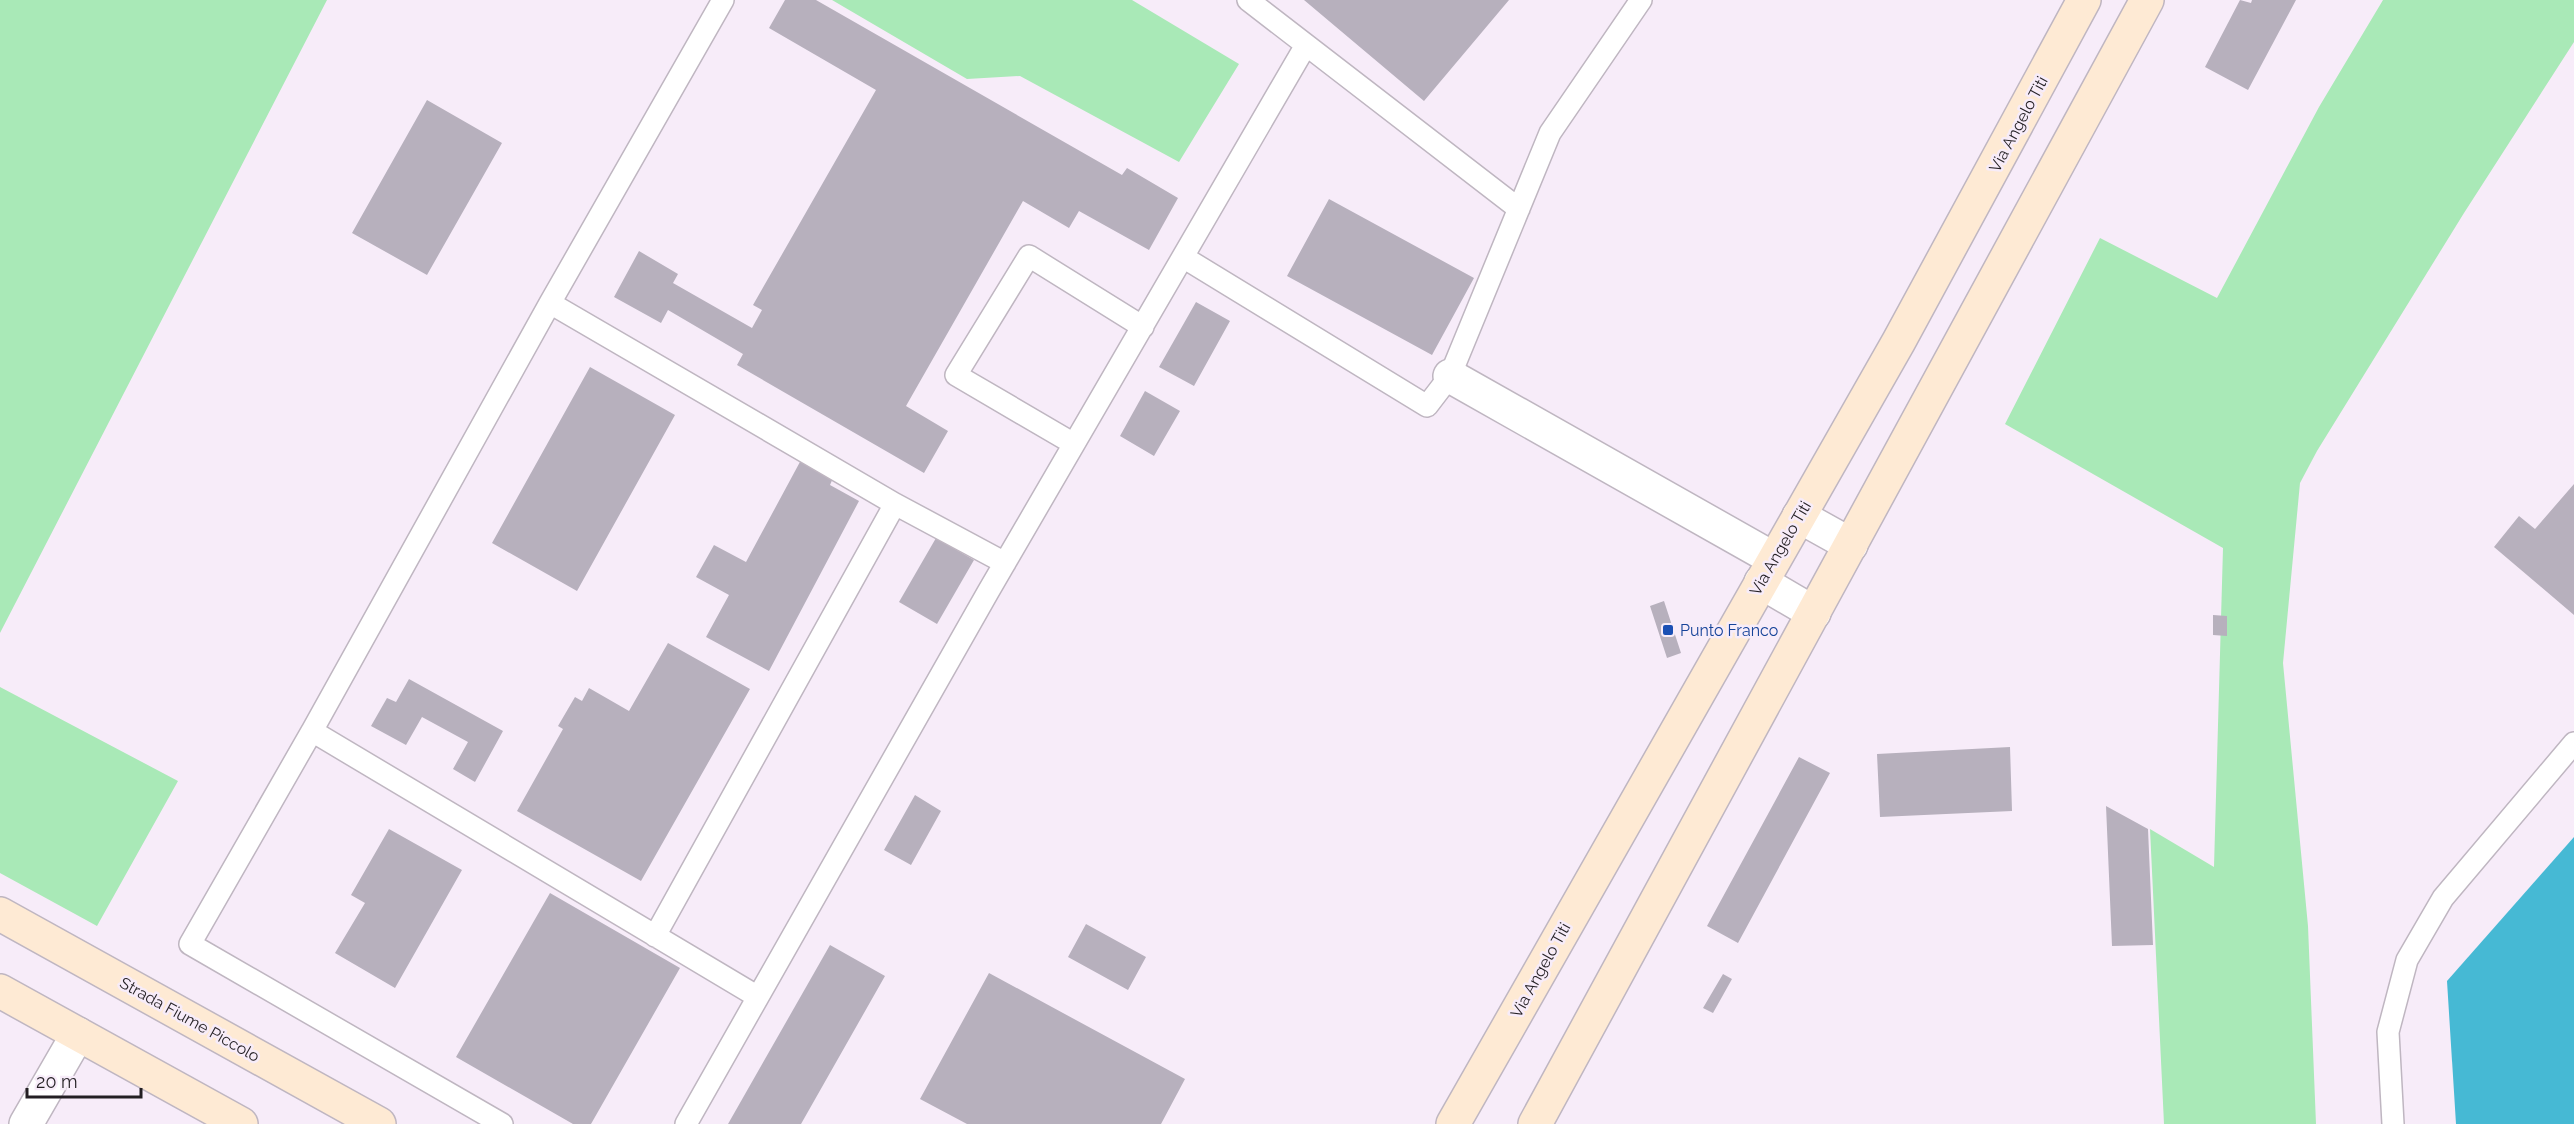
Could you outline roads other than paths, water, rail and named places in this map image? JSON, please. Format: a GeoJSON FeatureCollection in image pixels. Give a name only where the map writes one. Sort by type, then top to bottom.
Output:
{"type":"FeatureCollection","features":[{"type":"Feature","properties":{"kind":"main road","name":"Via Angelo Titi"},"geometry":{"type":"LineString","coordinates":[[1453,1124],[1905,331],[2084,0]]}},
{"type":"Feature","properties":{"kind":"main road"},"geometry":{"type":"LineString","coordinates":[[1535,1124],[2147,0]]}},
{"type":"Feature","properties":{"kind":"main road","name":"Strada Fiume Piccolo"},"geometry":{"type":"LineString","coordinates":[[0,914],[379,1124]]}},
{"type":"Feature","properties":{"kind":"main road"},"geometry":{"type":"LineString","coordinates":[[0,991],[241,1124]]}},
{"type":"Feature","properties":{"kind":"street"},"geometry":{"type":"LineString","coordinates":[[1450,376],[1768,570],[1814,613]]}},
{"type":"Feature","properties":{"kind":"street"},"geometry":{"type":"LineString","coordinates":[[1799,516],[1851,545]]}},
{"type":"Feature","properties":{"kind":"street"},"geometry":{"type":"LineString","coordinates":[[26,1124],[78,1035]]}},
{"type":"Feature","properties":{"kind":"lane"},"geometry":{"type":"LineString","coordinates":[[502,1124],[190,944],[723,0]]}},
{"type":"Feature","properties":{"kind":"lane"},"geometry":{"type":"LineString","coordinates":[[1248,0],[1519,209]]}},
{"type":"Feature","properties":{"kind":"lane"},"geometry":{"type":"LineString","coordinates":[[1183,257],[1427,406],[1450,376],[1550,133],[1641,0]]}},
{"type":"Feature","properties":{"kind":"lane"},"geometry":{"type":"LineString","coordinates":[[686,1124],[1005,563],[1306,45]]}},
{"type":"Feature","properties":{"kind":"lane"},"geometry":{"type":"LineString","coordinates":[[1074,444],[956,375],[1029,256],[1143,327]]}},
{"type":"Feature","properties":{"kind":"lane"},"geometry":{"type":"LineString","coordinates":[[550,303],[895,504],[1005,563]]}},
{"type":"Feature","properties":{"kind":"lane"},"geometry":{"type":"LineString","coordinates":[[655,936],[895,504]]}},
{"type":"Feature","properties":{"kind":"lane"},"geometry":{"type":"LineString","coordinates":[[312,731],[758,997]]}},
{"type":"Feature","properties":{"kind":"lane"},"geometry":{"type":"LineString","coordinates":[[2393,1124],[2388,1032],[2407,960],[2443,898],[2574,743]]}},
{"type":"Feature","properties":{"kind":"water"},"geometry":{"type":"Polygon","coordinates":[[[2574,837],[2574,1124],[2456,1124],[2447,981],[2574,837]]]}},
{"type":"Feature","properties":{"kind":"place","name":"Punto Franco"},"geometry":{"type":"Point","coordinates":[1668,630]}}]}
